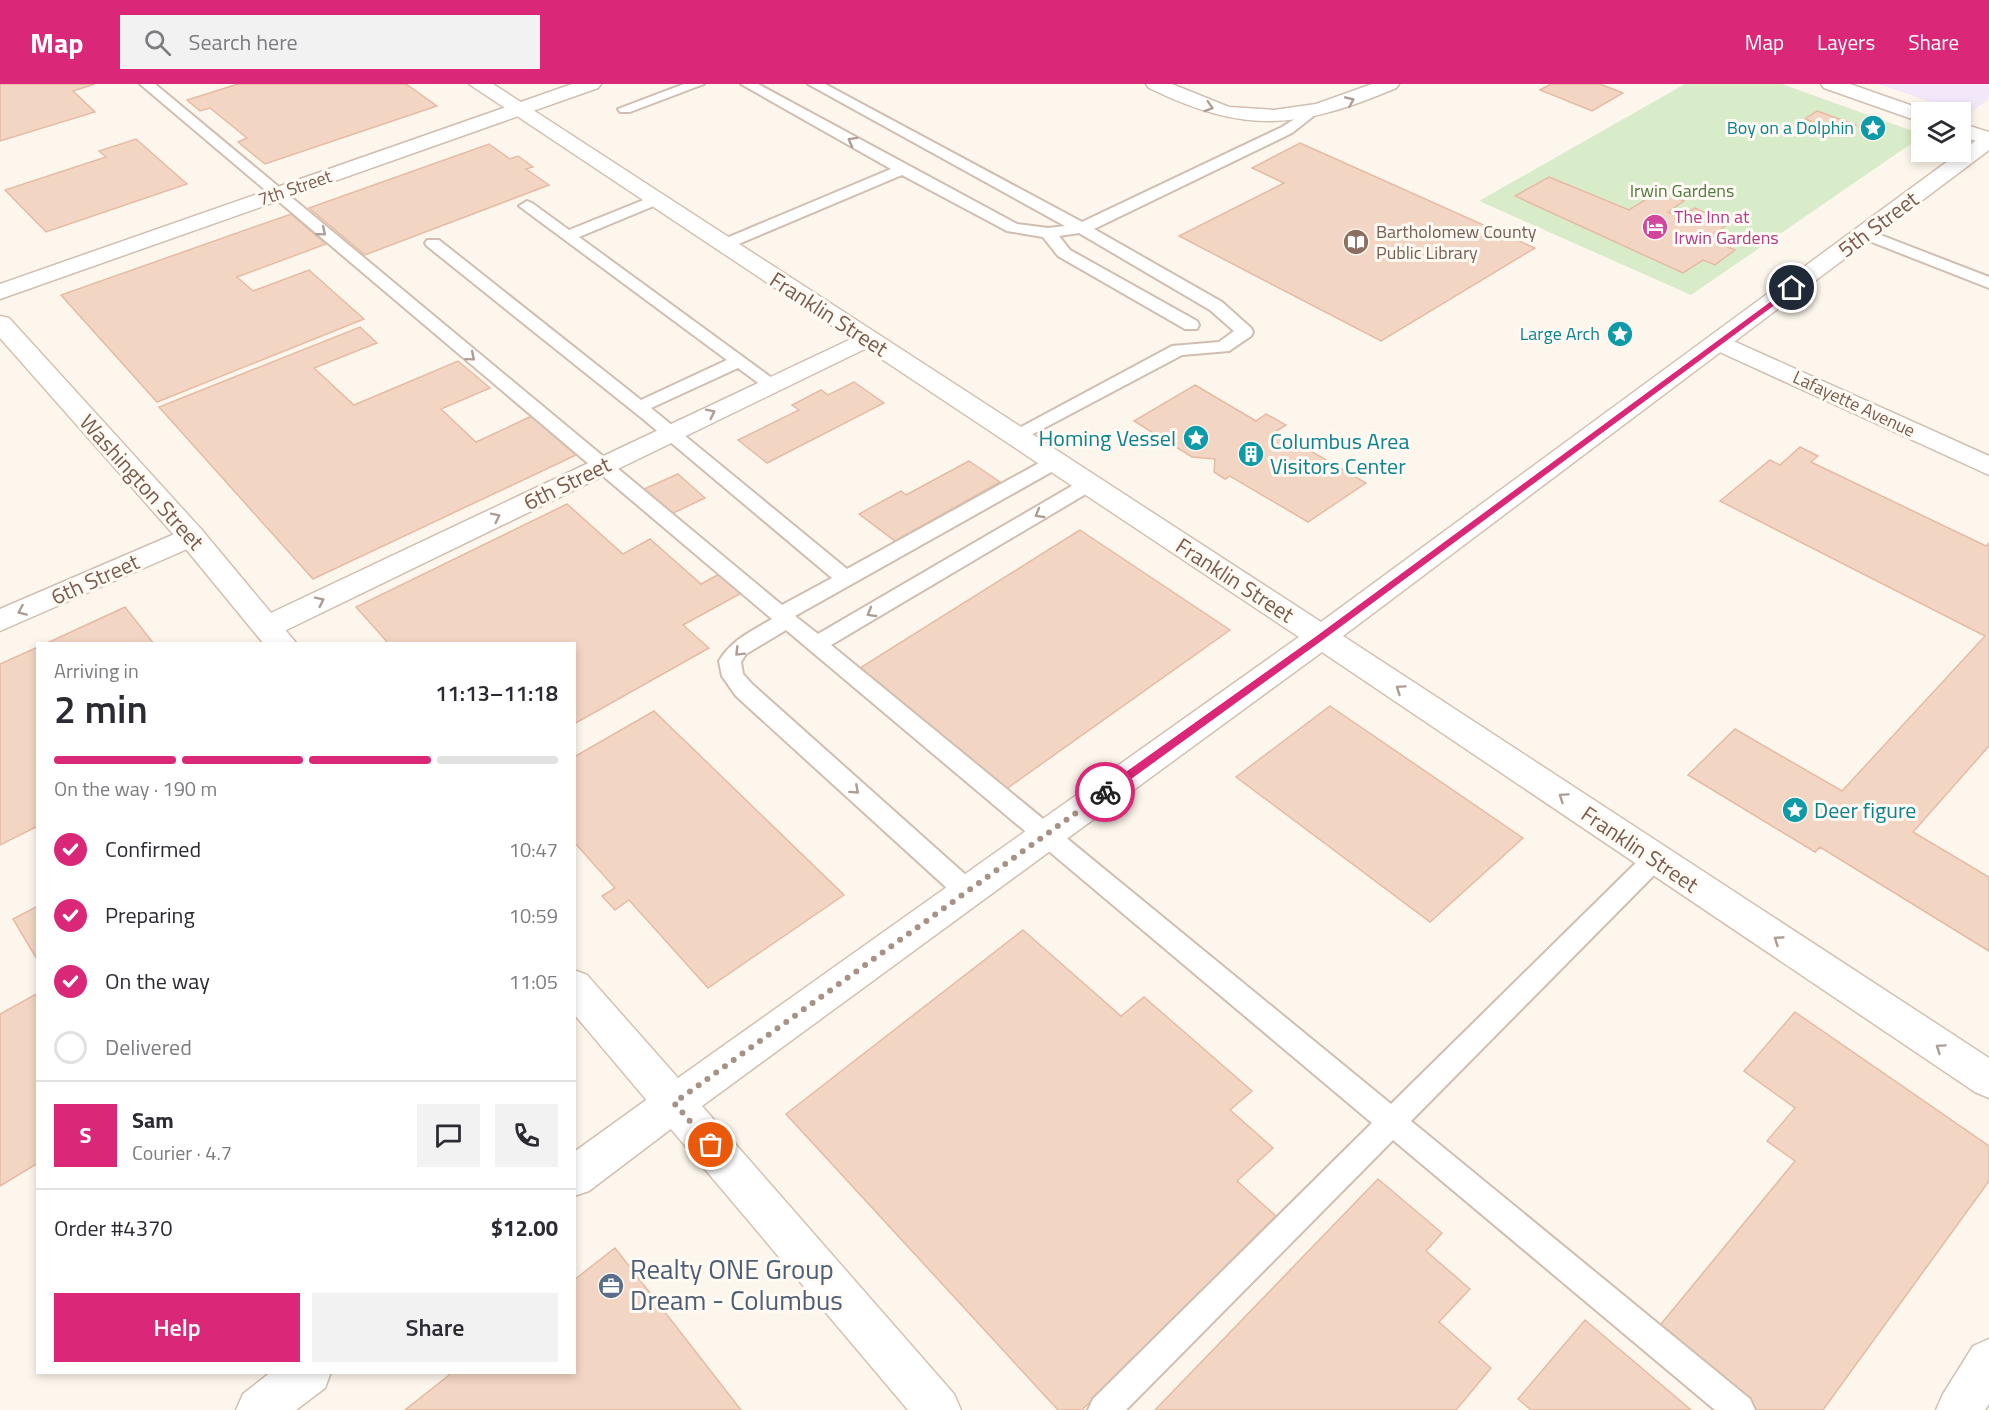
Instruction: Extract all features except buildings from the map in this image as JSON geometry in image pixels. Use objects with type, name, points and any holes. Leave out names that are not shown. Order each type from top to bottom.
[{"type":"street","name":"Franklin Street","points":[[479,84],[1321,637],[1989,1080]]},
{"type":"street","name":"7th Street","points":[[0,292],[591,84]]},
{"type":"street","points":[[1156,84],[1202,105],[1232,114],[1267,117],[1309,114],[1342,105],[1389,84]]},
{"type":"street","points":[[1831,84],[1911,112]]},
{"type":"street","points":[[1971,133],[1989,140]]},
{"type":"street","name":"5th Street","points":[[576,1176],[1321,637],[1720,343],[1989,140]]},
{"type":"street","name":"Washington Street","points":[[0,323],[191,536],[275,635]]},
{"type":"street","name":"6th Street","points":[[275,635],[601,466],[866,339]]},
{"type":"street","name":"Lafayette Avenue","points":[[1720,343],[1989,466]]},
{"type":"street","name":"6th Street","points":[[0,621],[191,536]]},
{"type":"street","points":[[576,988],[938,1410]]},
{"type":"street","points":[[1959,1410],[1989,1362]]},
{"type":"street","points":[[259,1410],[306,1374]]},
{"type":"lane","points":[[147,84],[601,466],[1738,1410]]},
{"type":"lane","points":[[625,109],[694,84]]},
{"type":"lane","points":[[748,84],[1012,228],[1048,232],[1081,228],[1104,220],[1287,130],[1309,114]]},
{"type":"lane","points":[[815,84],[1081,228],[1216,306],[1245,332],[1223,347],[1178,350],[1016,437]]},
{"type":"lane","points":[[723,244],[903,170]]},
{"type":"lane","points":[[567,236],[656,200]]},
{"type":"lane","points":[[527,206],[771,384]]},
{"type":"lane","points":[[1048,232],[1064,253],[1191,325]]},
{"type":"lane","points":[[1865,234],[1989,283]]},
{"type":"lane","points":[[433,243],[671,433],[846,579]]},
{"type":"lane","points":[[639,407],[739,361]]},
{"type":"lane","points":[[968,892],[744,690],[734,676],[730,661],[739,649],[846,579],[1055,462]]},
{"type":"lane","points":[[817,644],[1089,484]]},
{"type":"lane","points":[[1104,1410],[1655,859]]},
{"type":"shaded area","points":[[1879,84],[1989,84],[1989,99],[1971,112],[1971,102],[1930,102]]},
{"type":"green space","name":"Irwin Gardens","points":[[1685,84],[1782,84],[1911,130],[1911,144],[1691,295],[1479,201]]},
{"type":"way so far","points":[[711,1145],[674,1103],[1105,792]]},
{"type":"place","name":"Boy on a Dolphin","points":[[1873,128]]},
{"type":"place","name":"The Inn at Irwin Gardens","points":[[1655,227]]},
{"type":"place","name":"Bartholomew County Public Library","points":[[1356,242]]},
{"type":"place","name":"Large Arch","points":[[1620,334]]},
{"type":"place","name":"Homing Vessel","points":[[1196,438]]},
{"type":"place","name":"Columbus Area Visitors Center","points":[[1251,454]]},
{"type":"place","name":"Deer figure","points":[[1795,810]]},
{"type":"place","name":"Realty ONE Group Dream - Columbus","points":[[611,1286]]},
{"type":"route","points":[[1105,792],[1321,637],[1792,288]]}]
